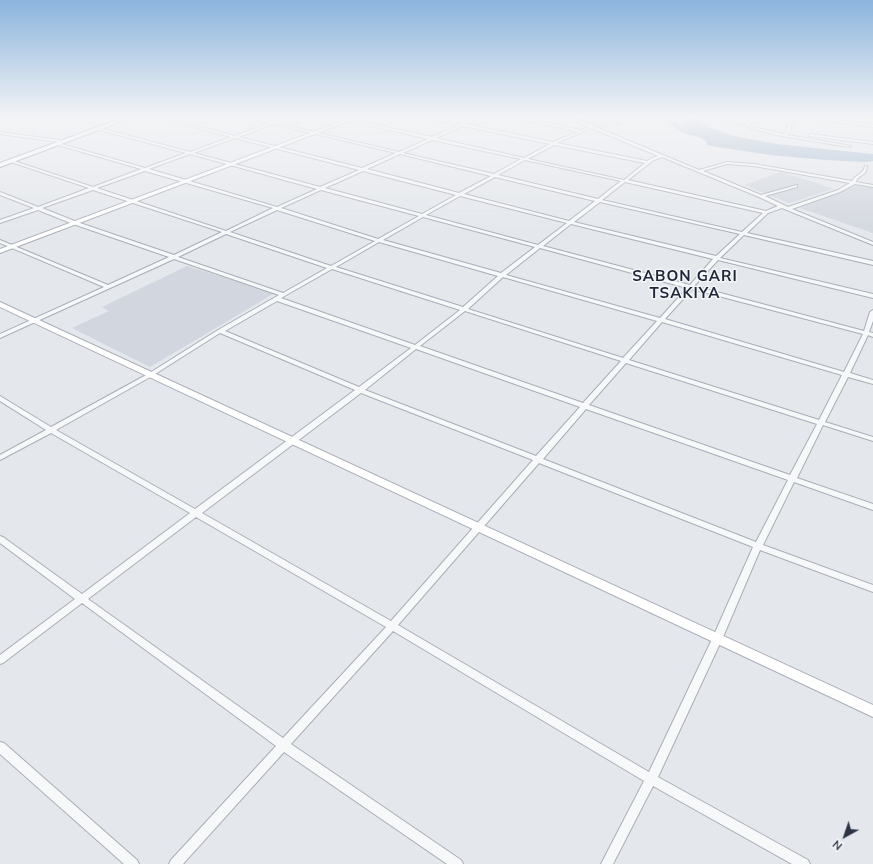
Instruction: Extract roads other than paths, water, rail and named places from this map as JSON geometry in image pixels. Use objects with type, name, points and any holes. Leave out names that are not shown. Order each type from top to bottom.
[{"type":"highway","points":[[0,162],[11,158]]},
{"type":"highway","points":[[0,165],[19,158]]},
{"type":"main road","points":[[0,251],[248,158]]},
{"type":"main road","points":[[0,304],[290,441],[873,711]]},
{"type":"street","points":[[111,158],[277,208],[380,241],[661,320],[873,382]]},
{"type":"street","points":[[0,222],[173,158]]},
{"type":"street","points":[[212,158],[691,288],[869,334]]},
{"type":"street","points":[[314,158],[716,260],[873,296]]},
{"type":"street","points":[[0,336],[388,158]]},
{"type":"street","points":[[422,158],[600,201],[873,263]]},
{"type":"street","points":[[522,158],[766,212]]},
{"type":"street","points":[[627,158],[649,163]]},
{"type":"street","points":[[0,660],[360,390],[463,310],[501,276],[649,163],[658,158]]},
{"type":"street","points":[[667,158],[761,196],[873,244]]},
{"type":"street","points":[[0,458],[150,375],[220,331],[525,159]]},
{"type":"street","points":[[12,161],[463,310],[873,439]]},
{"type":"street","points":[[699,172],[727,163],[754,164],[873,186]]},
{"type":"street","points":[[789,208],[839,191],[854,183],[854,179],[865,169],[870,172]]},
{"type":"street","points":[[761,196],[796,186]]},
{"type":"street","points":[[0,193],[39,207],[75,223],[174,257],[415,347],[873,507]]},
{"type":"street","points":[[175,864],[392,626],[625,360],[716,260],[766,212],[782,206]]},
{"type":"street","points":[[0,241],[108,287]]},
{"type":"street","points":[[607,864],[651,779],[718,638],[758,546],[793,480],[820,422],[869,334],[873,312]]},
{"type":"street","points":[[220,331],[360,390],[539,458],[758,546],[873,589]]},
{"type":"street","points":[[0,398],[51,430],[392,626],[651,779],[804,864]]},
{"type":"street","points":[[0,539],[283,745],[457,864]]},
{"type":"street","points":[[0,747],[133,864]]},
{"type":"water","points":[[808,158],[873,158],[873,161],[865,162]]},
{"type":"district","name":"SABON GARI TSAKIYA","points":[[685,284]]}]
